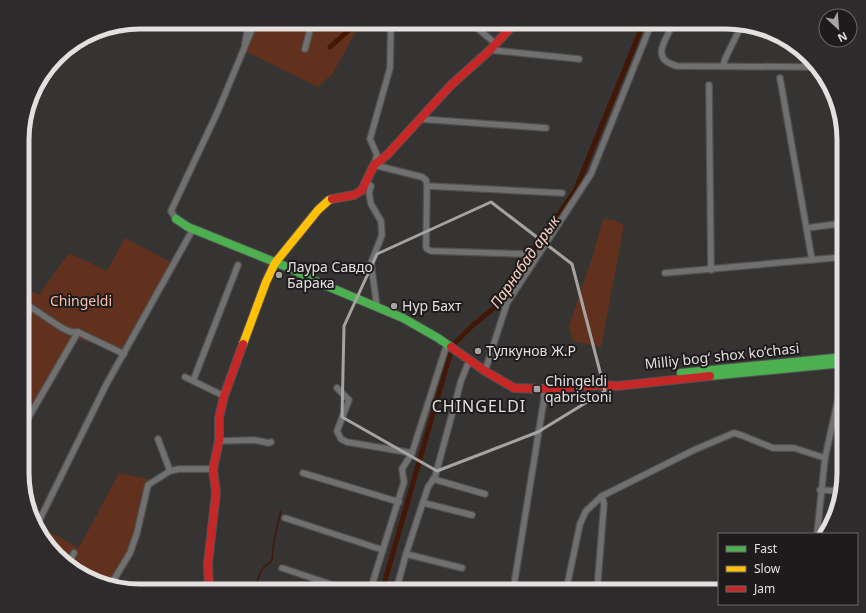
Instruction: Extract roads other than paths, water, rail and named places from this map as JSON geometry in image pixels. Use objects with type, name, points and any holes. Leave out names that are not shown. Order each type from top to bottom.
[{"type":"main road","points":[[209,584],[208,563],[216,493],[213,468],[219,441],[219,418],[224,396],[266,282],[275,263],[318,210],[329,200],[358,193],[362,190],[374,165],[387,156],[451,85],[493,47],[510,29]]},
{"type":"main road","name":"Milliy bog‘ shox ko‘chasi","points":[[176,219],[193,229],[403,318],[447,344],[469,361],[514,388],[541,389],[603,385],[617,386],[837,358]]},
{"type":"main road","name":"Milliy bog‘ shox ko‘chasi","points":[[770,367],[837,363]]},
{"type":"street","points":[[243,54],[248,29]]},
{"type":"street","points":[[176,219],[171,211],[218,111],[252,29]]},
{"type":"street","points":[[305,49],[310,29]]},
{"type":"street","points":[[391,29],[390,68],[370,139],[376,152],[374,165],[422,177],[426,180],[427,249],[431,251],[525,254]]},
{"type":"street","points":[[476,29],[493,47],[579,59]]},
{"type":"street","points":[[485,371],[507,303],[591,174],[649,29]]},
{"type":"street","points":[[671,29],[661,55],[669,64],[678,66],[808,66]]},
{"type":"street","points":[[723,66],[739,30]]},
{"type":"street","points":[[780,78],[812,260]]},
{"type":"street","points":[[709,85],[711,270]]},
{"type":"street","points":[[420,119],[546,128]]},
{"type":"street","points":[[366,182],[371,186],[369,193],[370,204],[381,221],[382,234],[371,263],[377,307]]},
{"type":"street","points":[[427,186],[562,193]]},
{"type":"street","points":[[807,228],[837,224]]},
{"type":"street","points":[[40,521],[106,385],[193,229]]},
{"type":"street","points":[[665,273],[837,258]]},
{"type":"street","points":[[193,381],[238,265]]},
{"type":"street","points":[[29,312],[31,308],[62,328],[71,332],[78,332],[124,354]]},
{"type":"street","points":[[29,417],[78,332]]},
{"type":"street","points":[[372,584],[399,502],[404,482],[402,469],[412,453],[447,344]]},
{"type":"street","points":[[398,584],[428,487],[433,479],[461,381],[469,361]]},
{"type":"street","points":[[185,378],[224,396]]},
{"type":"street","points":[[336,388],[349,400],[337,431],[341,439],[347,442],[412,453]]},
{"type":"street","points":[[515,584],[544,399],[541,389]]},
{"type":"street","points":[[817,533],[820,490],[825,458],[837,404]]},
{"type":"street","points":[[567,584],[580,524],[586,510],[602,496],[694,450],[734,433],[773,448],[794,448],[825,458]]},
{"type":"street","points":[[158,440],[170,471]]},
{"type":"street","points":[[219,441],[254,440],[269,444],[271,442]]},
{"type":"street","points":[[113,581],[130,553],[148,485],[170,471],[179,469],[213,468]]},
{"type":"street","points":[[303,473],[399,502]]},
{"type":"street","points":[[433,479],[485,494]]},
{"type":"street","points":[[820,490],[836,491]]},
{"type":"street","points":[[598,584],[604,504],[602,496]]},
{"type":"street","points":[[424,503],[472,515]]},
{"type":"street","points":[[285,518],[383,550]]},
{"type":"street","points":[[70,560],[74,553]]},
{"type":"street","points":[[406,554],[462,568]]},
{"type":"street","points":[[282,568],[330,584]]},
{"type":"waterway","points":[[330,47],[350,29]]},
{"type":"waterway","name":"Парнабад арык","points":[[384,584],[451,351],[455,343],[473,325],[498,305],[524,263],[575,191],[641,29]]},
{"type":"waterway","points":[[256,584],[261,570],[272,560],[274,540],[281,510]]},
{"type":"place","name":"Лаура Савдо Барака","points":[[279,275]]},
{"type":"place","name":"Нур Бахт","points":[[394,306]]},
{"type":"place","name":"Тулкунов Ж.Р","points":[[478,351]]},
{"type":"place","name":"Chingeldi qabristoni","points":[[537,389]]},
{"type":"district","name":"CHINGELDI","points":[[479,406]]},
{"type":"park label","name":"Chingeldi","points":[[81,301]]}]
